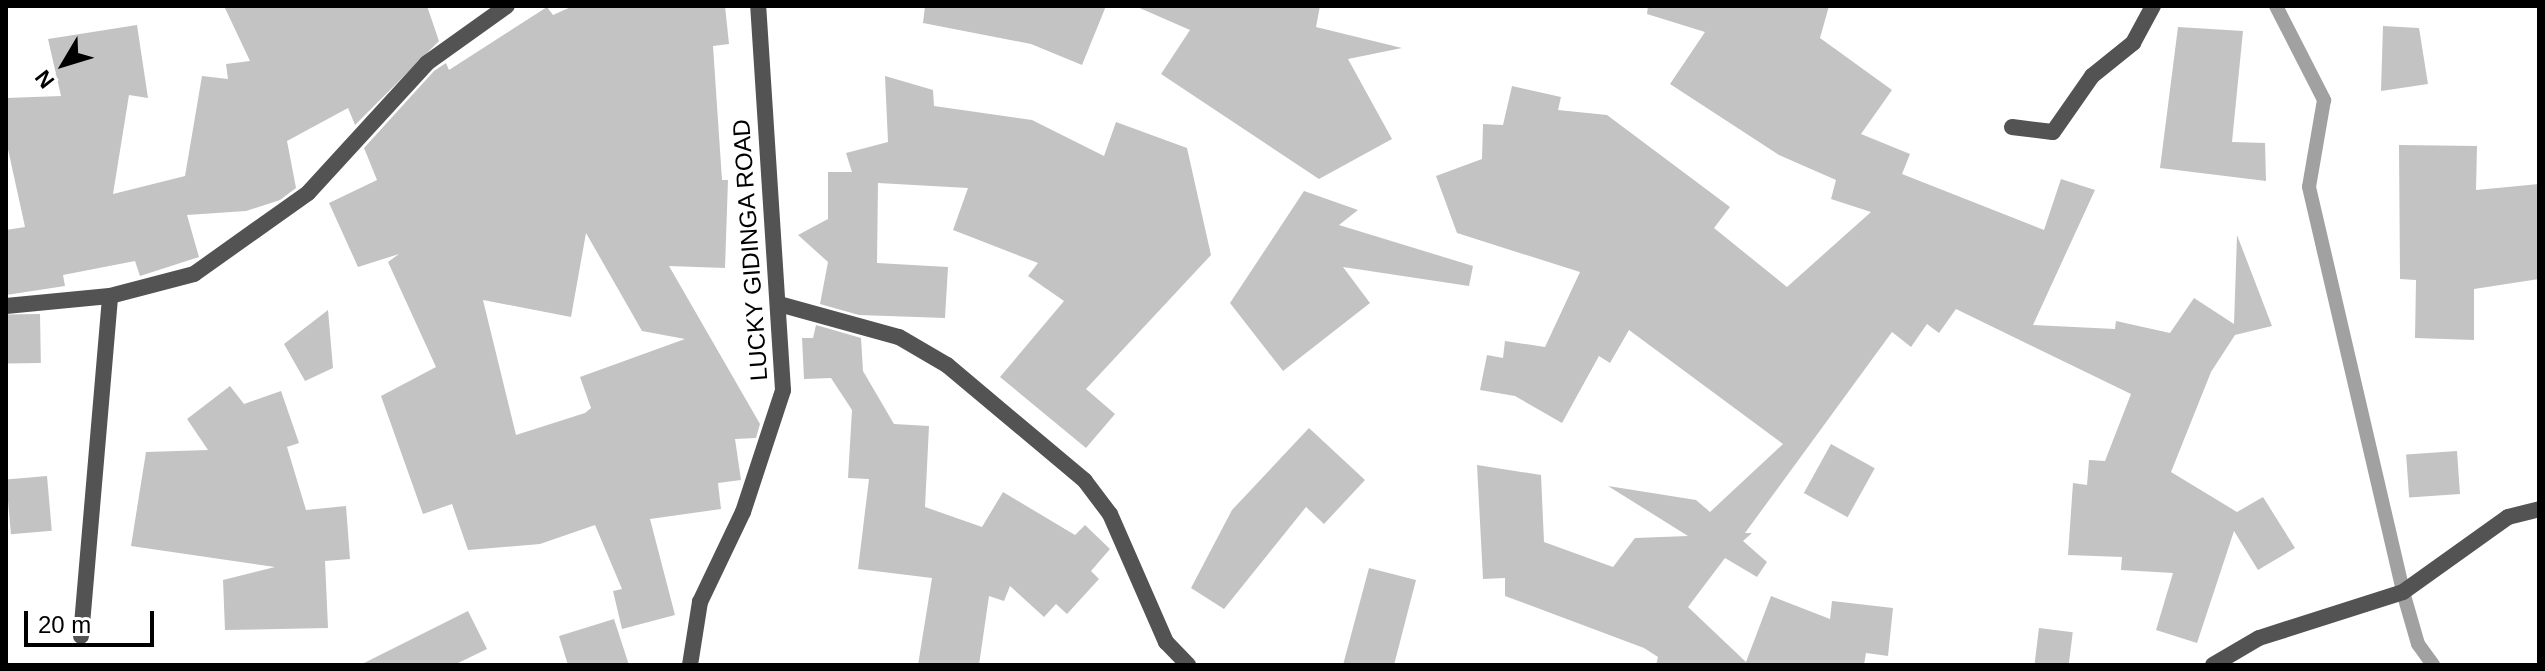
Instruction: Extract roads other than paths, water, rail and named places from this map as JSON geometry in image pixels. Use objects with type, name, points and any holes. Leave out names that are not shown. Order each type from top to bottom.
[{"type":"street","points":[[6,306],[110,296],[194,274],[263,228],[308,193],[427,63],[507,6]]},
{"type":"street","name":"LUCKY GIDINGA ROAD","points":[[690,665],[700,602],[743,512],[783,390],[758,6]]},
{"type":"street","points":[[2012,127],[2053,132],[2092,76],[2133,43],[2153,6]]},
{"type":"street","points":[[81,636],[110,296]]},
{"type":"street","points":[[779,304],[899,337],[947,365],[1085,481],[1110,514],[1154,620],[1188,665]]},
{"type":"street","points":[[2213,665],[2259,638],[2403,592],[2508,517],[2539,509]]},
{"type":"waterway","points":[[2276,6],[2324,100],[2309,187],[2403,592],[2418,644],[2433,665]]}]
